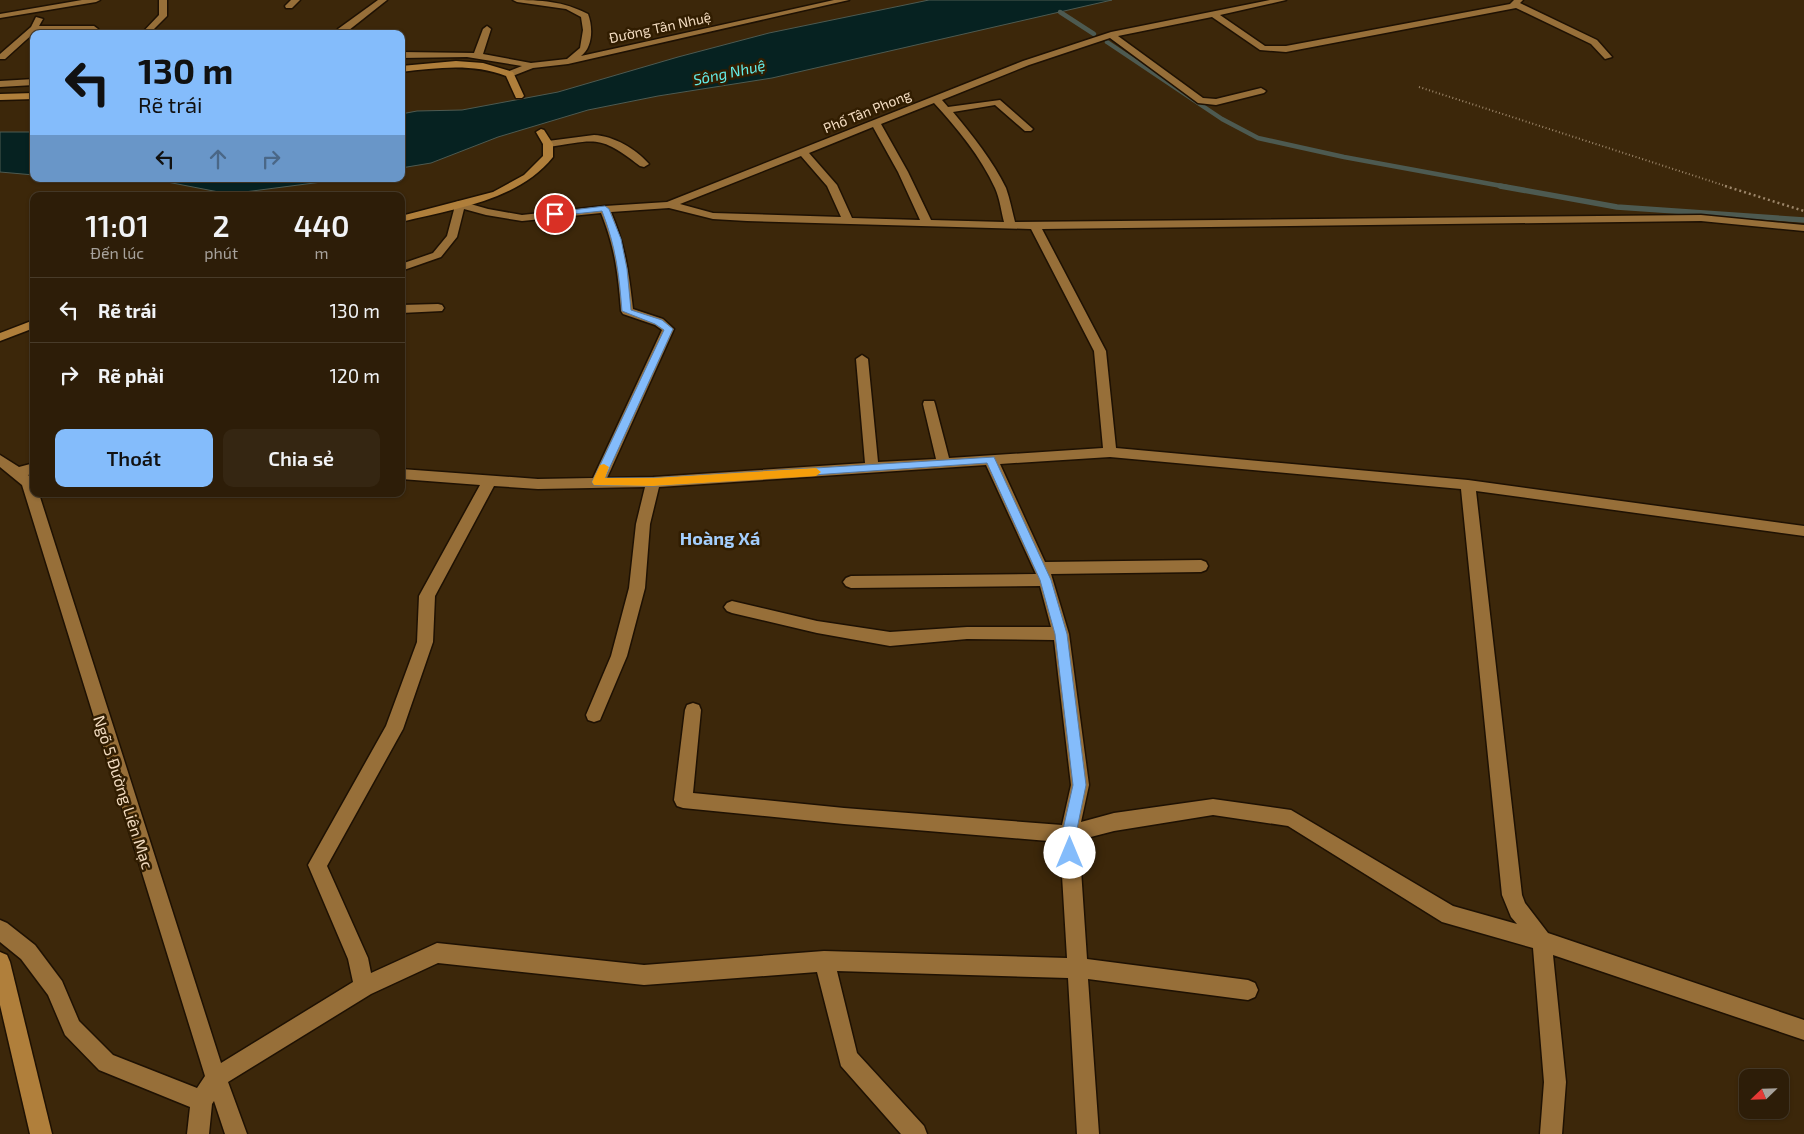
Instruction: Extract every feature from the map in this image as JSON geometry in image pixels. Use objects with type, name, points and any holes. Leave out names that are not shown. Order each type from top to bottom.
[{"type":"main road","points":[[405,69],[448,64],[473,64],[494,67],[510,74],[520,96]]},
{"type":"main road","points":[[0,97],[30,96]]},
{"type":"main road","points":[[405,218],[497,194],[528,177],[548,156],[548,144],[541,132]]},
{"type":"main road","points":[[0,337],[30,326]]},
{"type":"main road","points":[[0,962],[41,1134]]},
{"type":"street","points":[[34,28],[46,9],[55,0]]},
{"type":"street","points":[[0,16],[96,0]]},
{"type":"street","points":[[148,30],[163,16],[163,0]]},
{"type":"street","points":[[341,30],[383,0]]},
{"type":"street","points":[[523,0],[568,7],[585,16],[587,30],[584,49],[568,61]]},
{"type":"street","name":"Đường Tân Nhuệ","points":[[510,74],[531,66],[568,61],[845,0]]},
{"type":"street","name":"Phố Tân Phong","points":[[460,204],[486,212],[522,218],[605,209],[669,205],[1026,62],[1111,35],[1282,0]]},
{"type":"street","points":[[1213,14],[1263,48],[1286,49],[1517,2],[1594,42],[1608,57]]},
{"type":"street","points":[[34,28],[93,30]]},
{"type":"street","points":[[478,55],[487,29]]},
{"type":"street","points":[[2,57],[30,32]]},
{"type":"street","points":[[1111,35],[1201,101],[1216,102],[1261,91]]},
{"type":"street","points":[[405,56],[478,55],[506,59],[531,66]]},
{"type":"street","points":[[0,84],[30,82]]},
{"type":"street","points":[[936,98],[947,110],[987,166],[1000,188],[1010,225]]},
{"type":"street","points":[[947,110],[997,102],[1028,129]]},
{"type":"street","points":[[875,122],[903,172],[927,222]]},
{"type":"street","points":[[548,144],[592,138],[603,139],[629,152],[644,164]]},
{"type":"street","points":[[803,152],[832,185],[848,221]]},
{"type":"street","points":[[405,267],[437,255],[452,237],[460,204]]},
{"type":"street","points":[[669,205],[713,216],[1035,226],[1701,218],[1804,228]]},
{"type":"street","points":[[598,482],[668,329],[659,322],[627,311],[623,269],[617,239],[605,209]]},
{"type":"street","points":[[1035,226],[1100,351],[1110,452]]},
{"type":"street","points":[[405,309],[438,308]]},
{"type":"street","points":[[862,359],[872,468]]},
{"type":"street","points":[[929,404],[944,463]]},
{"type":"street","points":[[405,474],[538,484],[653,482],[1110,452],[1468,485],[1804,532]]},
{"type":"street","name":"Ngõ 5 Đường Liên Mạc","points":[[0,460],[25,470],[30,489]]},
{"type":"street","points":[[991,460],[1043,574],[1061,634],[1080,785],[1069,834],[1088,1134]]},
{"type":"street","points":[[364,986],[358,958],[317,865],[394,729],[425,642],[427,596],[490,480]]},
{"type":"street","points":[[594,716],[619,656],[637,588],[643,524],[653,482]]},
{"type":"street","points":[[1468,485],[1512,895],[1518,910],[1542,941],[1555,1082],[1551,1134]]},
{"type":"street","name":"Ngõ 5 Đường Liên Mạc","points":[[33,497],[97,709],[216,1078],[236,1134]]},
{"type":"street","points":[[851,582],[1201,566]]},
{"type":"street","points":[[732,608],[817,627],[890,639],[967,632],[1061,634]]},
{"type":"street","points":[[693,710],[683,800],[844,816],[1069,834],[1114,822],[1213,807],[1291,818],[1449,915],[1542,941],[1804,1030]]},
{"type":"street","points":[[0,930],[28,952],[55,988],[72,1028],[106,1063],[202,1101]]},
{"type":"street","points":[[198,1134],[202,1101],[216,1078],[364,986],[437,953],[644,975],[824,961],[1077,968],[1248,990]]},
{"type":"street","points":[[824,961],[848,1059],[916,1134]]},
{"type":"path","points":[[1419,87],[1804,211]]},
{"type":"water","name":"Sông Nhuệ","points":[[929,0],[1112,0],[772,78],[658,96],[588,110],[498,137],[431,163],[405,167],[405,113],[417,111],[462,110],[558,92],[769,33]]},
{"type":"water","points":[[0,132],[30,132],[30,175],[0,172]]},
{"type":"water","points":[[167,182],[322,182],[244,192],[219,192]]},
{"type":"waterway","points":[[1060,12],[1094,34]]},
{"type":"waterway","points":[[1107,42],[1222,119],[1258,138],[1344,157],[1507,187]]},
{"type":"waterway","points":[[1500,186],[1617,207],[1804,220]]},
{"type":"slow traffic","points":[[604,467],[598,482],[653,482],[816,472]]},
{"type":"district","name":"Hoàng Xá","points":[[720,538]]},
{"type":"route","points":[[555,214],[605,209],[617,239],[623,269],[627,311],[659,322],[668,329],[632,404],[598,482],[653,482],[991,460],[1046,580],[1061,634],[1080,785],[1069,834],[1070,853]]}]
